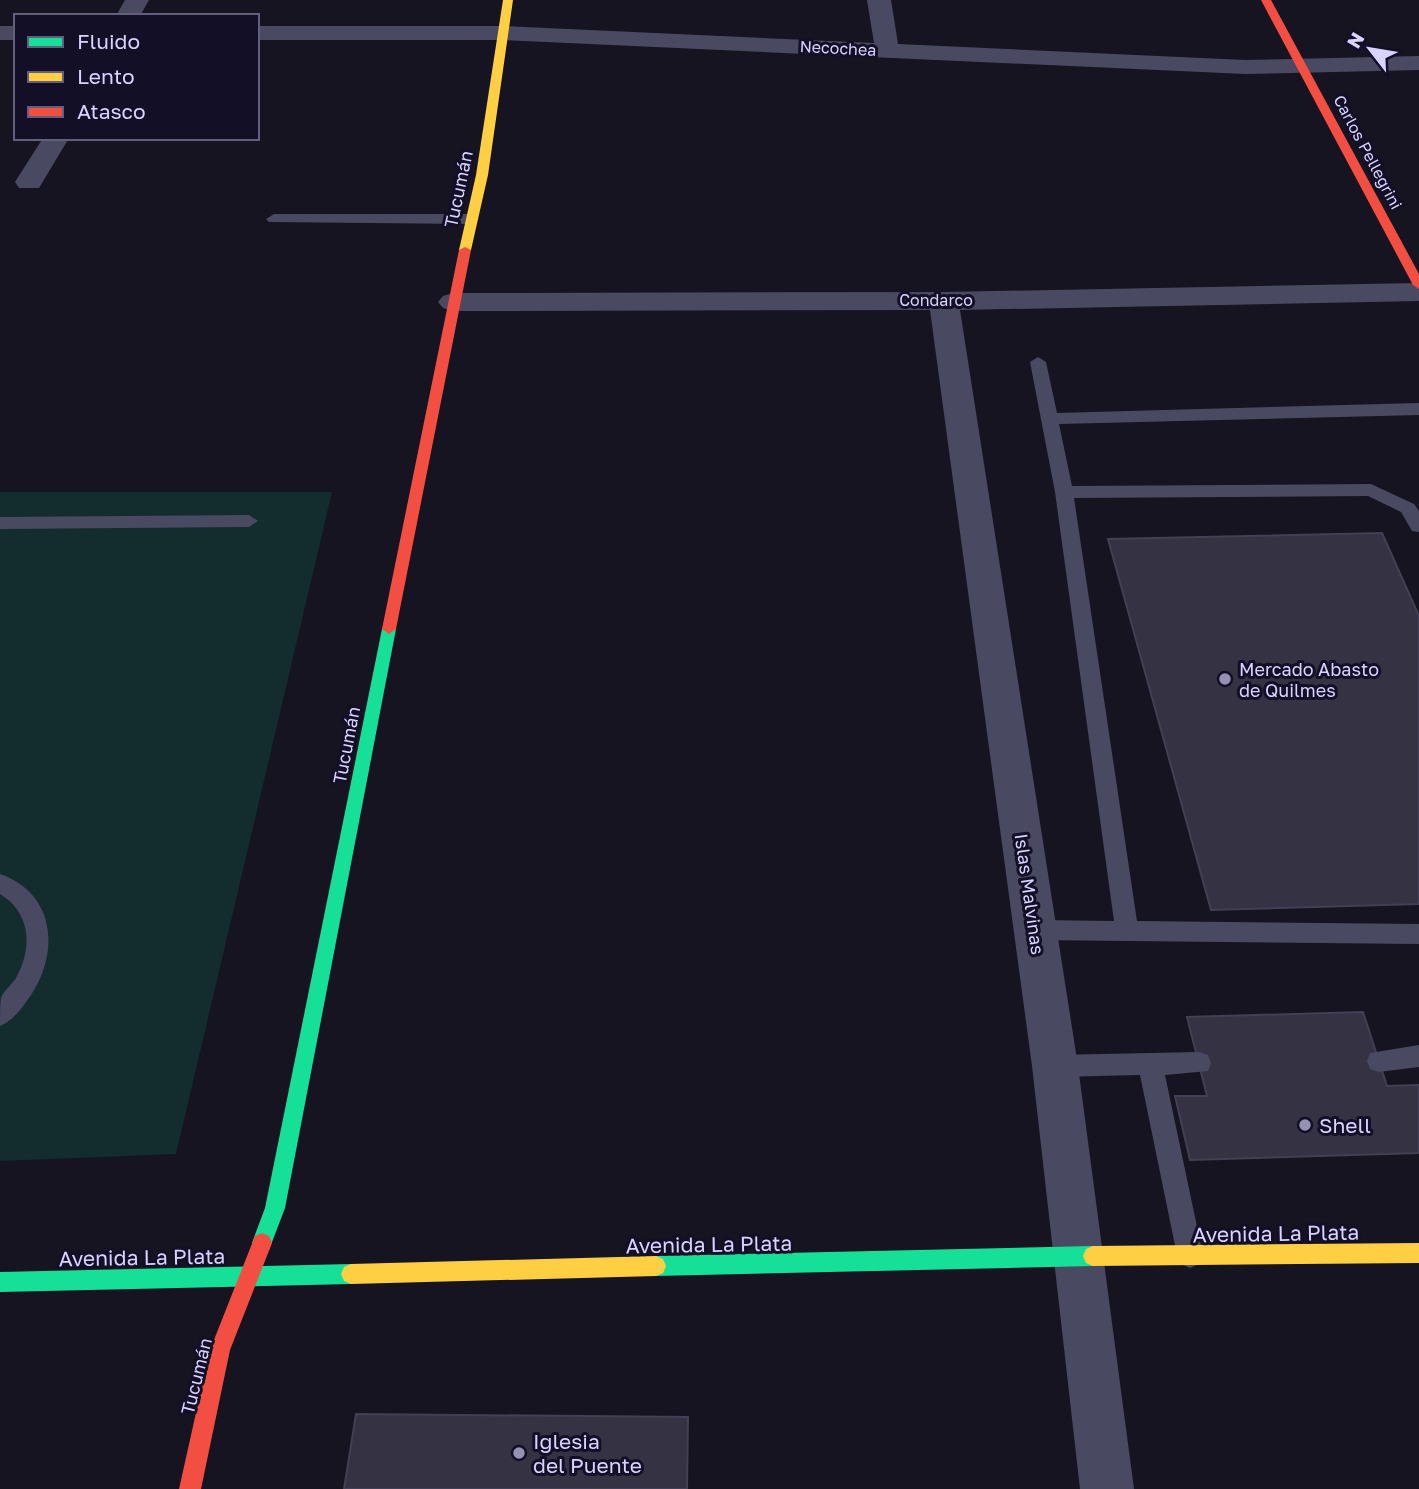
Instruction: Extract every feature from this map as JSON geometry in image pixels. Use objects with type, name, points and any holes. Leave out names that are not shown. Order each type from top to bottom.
[{"type":"street","name":"Tucumán","points":[[190,1489],[220,1350],[275,1208],[453,302],[482,175],[508,0]]},
{"type":"street","points":[[879,0],[887,50]]},
{"type":"street","name":"Carlos Pellegrini","points":[[1266,0],[1419,285]]},
{"type":"street","name":"Necochea","points":[[259,33],[501,33],[1245,67],[1419,63]]},
{"type":"street","points":[[29,183],[55,140]]},
{"type":"street","name":"Condarco","points":[[453,302],[944,301],[1419,292]]},
{"type":"street","name":"Islas Malvinas","points":[[944,301],[1055,1066],[1107,1489]]},
{"type":"street","name":"Avenida La Plata","points":[[0,1282],[1079,1256],[1419,1253]]},
{"type":"lane","points":[[274,219],[471,219]]},
{"type":"lane","points":[[1038,362],[1064,492],[1128,932]]},
{"type":"lane","points":[[1049,419],[1419,410]]},
{"type":"lane","points":[[1064,492],[1371,490],[1408,508],[1419,526]]},
{"type":"lane","points":[[0,523],[249,521]]},
{"type":"lane","points":[[0,883],[29,904],[39,925],[38,950],[32,972],[16,1001],[0,1016]]},
{"type":"lane","points":[[1035,930],[1419,934]]},
{"type":"lane","points":[[1379,1061],[1419,1056]]},
{"type":"lane","points":[[1055,1066],[1199,1063]]},
{"type":"lane","points":[[1150,1064],[1190,1255]]},
{"type":"green space","points":[[0,492],[332,492],[176,1154],[0,1161]]},
{"type":"building","points":[[1382,533],[1419,616],[1419,904],[1211,910],[1108,539]]},
{"type":"building","points":[[1363,1012],[1387,1086],[1419,1085],[1419,1153],[1190,1160],[1175,1096],[1207,1096],[1187,1017]]},
{"type":"building","name":"Iglesia del Puente","points":[[356,1414],[688,1417],[687,1489],[344,1489]]},
{"type":"traffic: fast","points":[[262,1243],[275,1208],[389,629]]},
{"type":"traffic: fast","points":[[656,1266],[1093,1256]]},
{"type":"traffic: fast","points":[[0,1282],[351,1274]]},
{"type":"traffic: slow","points":[[465,250],[482,175],[508,0]]},
{"type":"traffic: slow","points":[[1093,1256],[1419,1253]]},
{"type":"traffic: slow","points":[[351,1274],[656,1266]]},
{"type":"traffic: jam","points":[[1266,0],[1419,285]]},
{"type":"traffic: jam","points":[[389,629],[465,250]]},
{"type":"traffic: jam","points":[[190,1489],[220,1350],[262,1243]]},
{"type":"place","name":"Mercado Abasto de Quilmes","points":[[1225,679]]},
{"type":"place","name":"Shell","points":[[1305,1125]]},
{"type":"place","name":"Iglesia del Puente","points":[[519,1453]]}]
